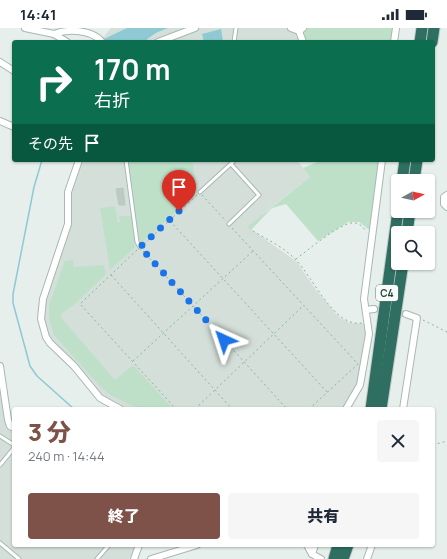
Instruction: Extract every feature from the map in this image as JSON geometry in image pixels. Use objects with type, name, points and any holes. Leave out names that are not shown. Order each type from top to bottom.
[{"type":"highway","points":[[420,40],[421,28]]},
{"type":"highway","points":[[432,40],[434,28]]},
{"type":"highway","points":[[403,174],[405,162]]},
{"type":"highway","points":[[415,174],[417,162]]},
{"type":"highway","name":"C4","points":[[371,407],[397,218]]},
{"type":"highway","name":"C4","points":[[381,407],[402,270]]},
{"type":"highway","points":[[334,559],[337,547]]},
{"type":"highway","points":[[343,559],[347,547]]},
{"type":"street","points":[[24,28],[54,34],[81,31],[100,40]]},
{"type":"street","points":[[161,40],[176,30],[195,28]]},
{"type":"street","points":[[291,28],[301,30],[303,40]]},
{"type":"street","points":[[394,40],[396,28]]},
{"type":"street","points":[[54,34],[64,40]]},
{"type":"street","points":[[0,62],[12,70]]},
{"type":"street","points":[[0,121],[12,126]]},
{"type":"street","points":[[78,162],[68,192],[68,224],[43,299],[42,319],[46,337],[50,343],[74,366],[100,398],[116,407]]},
{"type":"street","points":[[348,407],[360,385],[369,334],[364,298],[382,162]]},
{"type":"street","points":[[447,195],[444,197],[444,204],[447,207]]},
{"type":"street","points":[[366,310],[374,310]]},
{"type":"street","points":[[404,407],[417,318],[406,314]]},
{"type":"street","points":[[0,366],[8,420],[10,426],[12,427]]},
{"type":"street","points":[[134,559],[138,547]]},
{"type":"street","points":[[151,559],[190,547]]},
{"type":"street","points":[[307,547],[312,554],[321,559]]},
{"type":"street","points":[[312,554],[314,547]]},
{"type":"street","points":[[367,559],[371,547]]},
{"type":"lane","points":[[234,40],[236,28]]},
{"type":"lane","points":[[126,162],[137,242],[140,247]]},
{"type":"lane","points":[[200,192],[231,164],[259,195],[229,224]]},
{"type":"lane","points":[[0,436],[12,444]]},
{"type":"lane","points":[[0,465],[12,450]]},
{"type":"lane","points":[[0,543],[19,559]]},
{"type":"lane","points":[[97,559],[107,547]]},
{"type":"path","points":[[174,407],[80,304],[200,192]]},
{"type":"path","points":[[169,220],[327,392]]},
{"type":"path","points":[[296,260],[344,225],[352,223],[362,225],[372,237]]},
{"type":"path","points":[[253,231],[296,260],[309,275],[317,290],[343,318],[360,323],[368,320]]},
{"type":"path","points":[[140,247],[285,407]]},
{"type":"path","points":[[132,362],[253,251],[358,364],[311,407]]},
{"type":"path","points":[[110,275],[230,407]]},
{"type":"path","points":[[197,407],[304,306]]},
{"type":"path","points":[[417,318],[447,332]]},
{"type":"path","points":[[435,444],[447,441]]},
{"type":"shaded area","points":[[111,28],[300,28],[296,35],[300,40],[102,39]]},
{"type":"shaded area","points":[[81,162],[299,162],[310,177],[248,227],[297,262],[316,290],[339,317],[350,323],[366,324],[366,336],[356,388],[344,407],[122,407],[103,397],[82,371],[50,338],[44,319],[46,298],[71,226],[71,193]]},
{"type":"shaded area","points":[[0,376],[7,425],[12,429],[12,547],[136,547],[129,559],[0,559]]},
{"type":"green space","points":[[307,28],[393,28],[392,40],[305,40],[304,30]]},
{"type":"green space","points":[[129,162],[192,162],[197,192],[143,242],[139,240],[128,164]]},
{"type":"green space","points":[[317,162],[380,162],[371,231],[359,222],[348,222],[318,241],[286,204],[272,208],[251,230],[247,227],[310,177],[303,168]]},
{"type":"green space","points":[[115,206],[118,223],[120,222],[119,216],[131,216],[135,247],[110,270],[100,208]]},
{"type":"green space","points":[[73,260],[74,267],[104,265],[106,274],[76,303],[60,315],[64,321],[115,380],[133,365],[171,407],[135,407],[112,396],[99,385],[54,335],[49,318],[49,305],[65,261]]},
{"type":"water","points":[[127,28],[168,28],[153,34],[146,40],[104,39]]},
{"type":"water","points":[[221,29],[223,40],[204,40],[202,34]]},
{"type":"building","points":[[123,188],[125,205],[119,205],[116,189]]},
{"type":"waterway","points":[[149,37],[156,32]]},
{"type":"waterway","points":[[41,162],[34,187],[13,294],[13,303],[30,366],[37,376],[72,407]]},
{"type":"tunnel","points":[[374,309],[406,314]]},
{"type":"route","points":[[179,211],[140,247],[224,340]]}]
